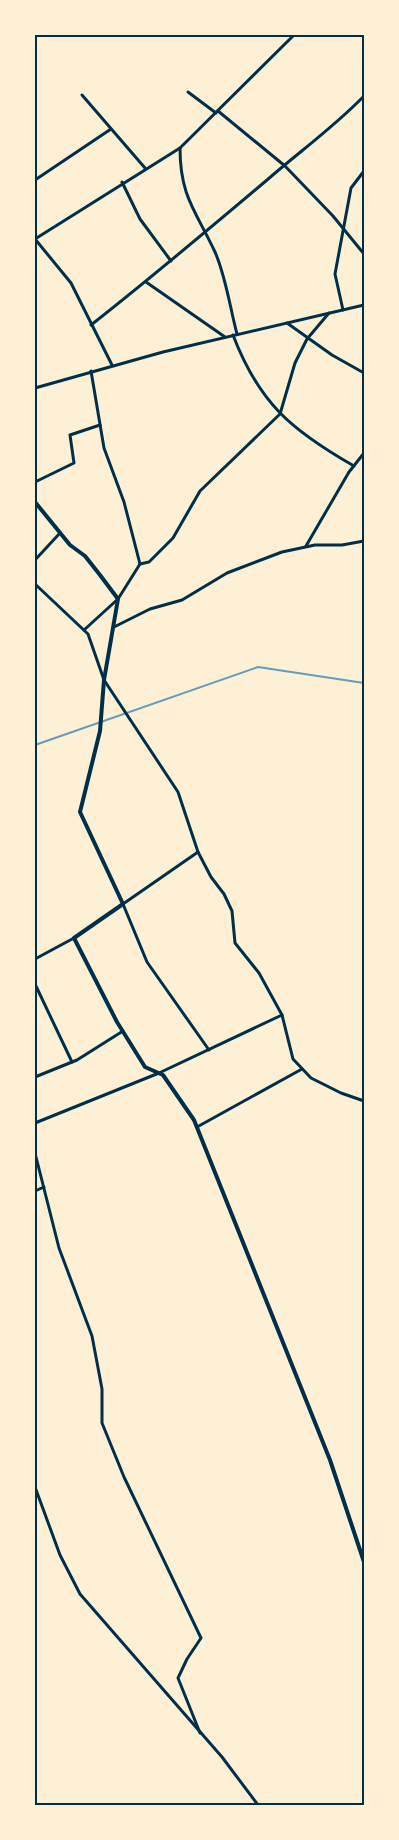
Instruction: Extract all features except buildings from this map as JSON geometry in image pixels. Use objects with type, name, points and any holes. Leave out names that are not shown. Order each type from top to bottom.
[{"type":"street","points":[[112,365],[71,283],[35,239],[122,182],[180,148],[294,35]]},
{"type":"street","points":[[188,92],[217,112],[285,166],[364,254]]},
{"type":"street","points":[[82,95],[146,168]]},
{"type":"street","points":[[91,325],[205,234],[364,96]]},
{"type":"street","points":[[35,180],[112,129]]},
{"type":"street","points":[[180,148],[180,168],[185,193],[216,254],[235,335],[243,361],[256,385],[293,427],[320,447],[354,466]]},
{"type":"street","points":[[343,310],[335,274],[351,188],[364,171]]},
{"type":"street","points":[[122,182],[140,219],[171,261]]},
{"type":"street","points":[[146,282],[225,337]]},
{"type":"street","points":[[35,388],[112,365],[364,305]]},
{"type":"street","points":[[84,630],[118,599],[140,564],[149,562],[173,538],[206,485],[280,414],[295,363],[307,339],[329,313]]},
{"type":"street","points":[[286,323],[307,339],[364,373]]},
{"type":"street","points":[[91,371],[104,448],[124,502],[140,564]]},
{"type":"street","points":[[35,482],[74,463],[70,435],[100,425]]},
{"type":"street","points":[[306,546],[354,466],[364,453]]},
{"type":"street","points":[[35,502],[70,545],[85,556],[118,599],[104,680],[100,731],[80,812],[123,904],[147,962],[209,1050]]},
{"type":"street","points":[[35,560],[60,533]]},
{"type":"street","points":[[113,627],[150,609],[182,600],[227,573],[282,552],[306,546],[342,546],[364,541]]},
{"type":"street","points":[[35,584],[88,634],[104,680],[178,792],[198,852],[211,877],[224,894],[232,911],[235,943],[258,973],[282,1015],[288,1049],[292,1059],[310,1078],[341,1093],[364,1101]]},
{"type":"street","points":[[35,959],[74,938],[198,852]]},
{"type":"street","points":[[74,938],[123,1031],[145,1066],[163,1075],[197,1127],[330,1460],[364,1562]]},
{"type":"street","points":[[35,984],[72,1062]]},
{"type":"street","points":[[35,1123],[159,1073],[282,1015]]},
{"type":"street","points":[[35,1077],[72,1062],[123,1031]]},
{"type":"street","points":[[197,1127],[302,1068]]},
{"type":"street","points":[[35,1152],[59,1248],[92,1336],[102,1389],[102,1423],[124,1477],[201,1638],[187,1659],[178,1678],[200,1733]]},
{"type":"street","points":[[35,1191],[44,1187]]},
{"type":"street","points":[[35,1487],[60,1555],[80,1594],[222,1757],[258,1805]]},
{"type":"waterway","points":[[35,745],[258,667],[364,683]]}]
